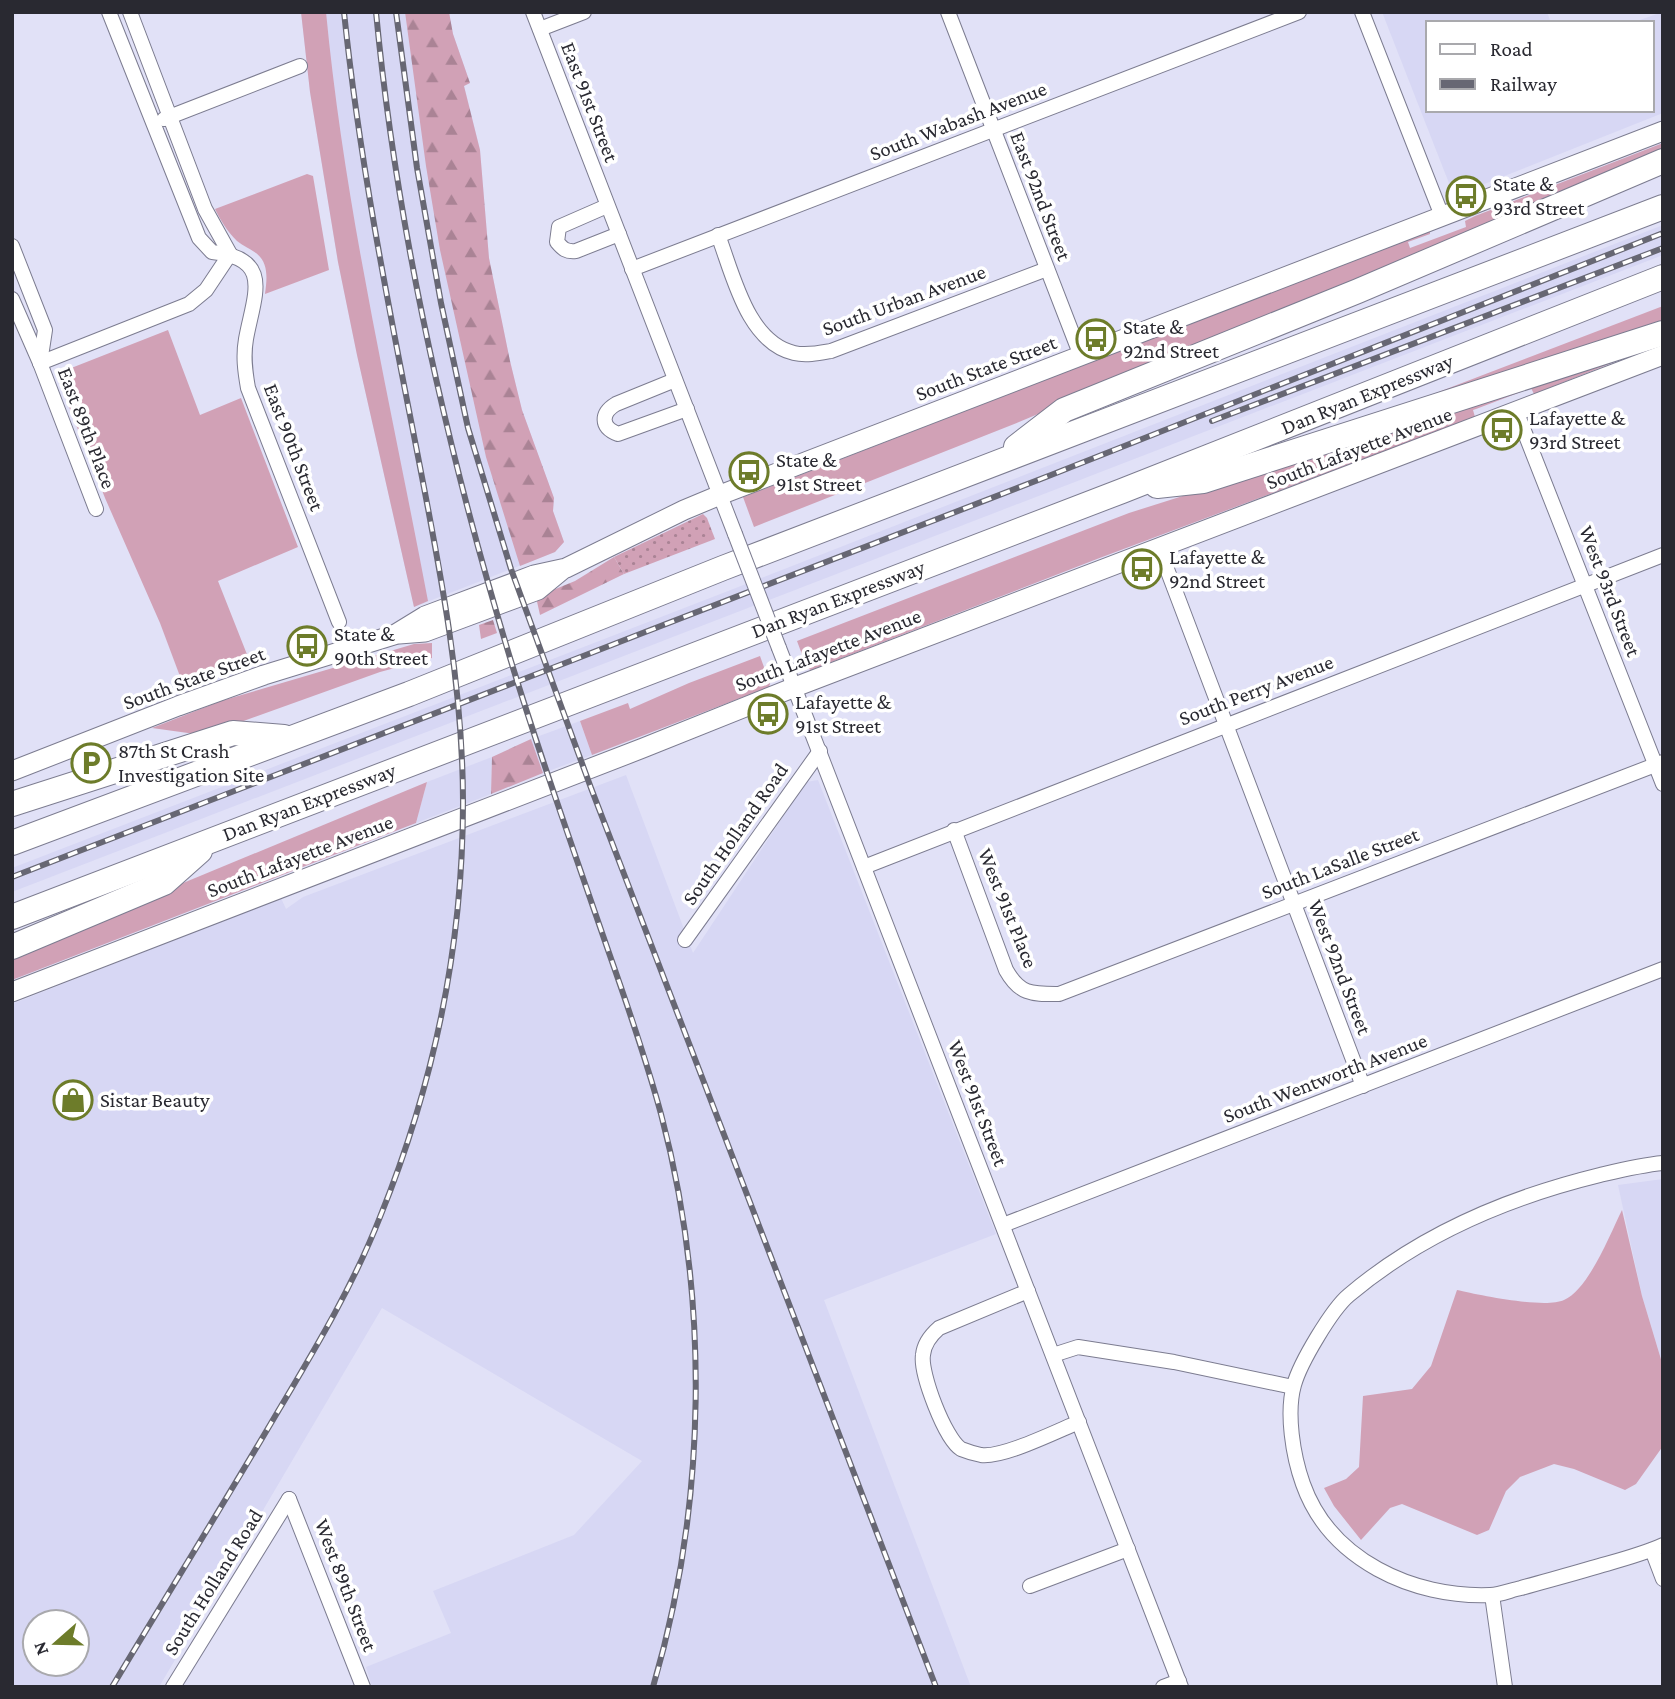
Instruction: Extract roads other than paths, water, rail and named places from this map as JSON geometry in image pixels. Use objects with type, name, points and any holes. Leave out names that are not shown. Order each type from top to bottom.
[{"type":"highway","points":[[993,464],[1064,410],[1358,291],[1663,160]]},
{"type":"highway","points":[[12,843],[409,694],[723,568],[1663,206]]},
{"type":"highway","name":"Dan Ryan Expressway","points":[[12,917],[1122,491],[1663,277]]},
{"type":"highway","points":[[1122,491],[1203,481],[1663,333]]},
{"type":"highway","points":[[12,804],[233,733],[292,737]]},
{"type":"highway","points":[[12,947],[164,883],[213,839]]},
{"type":"main road","name":"South State Street","points":[[12,771],[240,684],[394,635],[425,632],[538,590],[566,568],[720,495],[1663,131]]},
{"type":"main road","name":"South Lafayette Avenue","points":[[12,992],[795,687],[1663,355]]},
{"type":"street","name":"East 90th Street","points":[[109,12],[199,238],[212,252],[230,254],[246,261],[255,273],[257,285],[244,353],[248,388],[339,622]]},
{"type":"street","name":"East 90th Street","points":[[131,12],[205,209],[230,254]]},
{"type":"street","name":"East 91st Street","points":[[533,12],[735,534]]},
{"type":"street","points":[[540,29],[584,12]]},
{"type":"street","name":"East 92nd Street","points":[[948,12],[1081,356]]},
{"type":"street","name":"South Wabash Avenue","points":[[632,269],[1299,12]]},
{"type":"street","points":[[1362,12],[1442,216]]},
{"type":"street","points":[[153,123],[300,66]]},
{"type":"street","points":[[607,206],[559,227],[556,242],[562,249],[576,251],[618,234]]},
{"type":"street","name":"South Urban Avenue","points":[[718,235],[748,313],[757,329],[780,349],[796,354],[831,351],[1047,270]]},
{"type":"street","name":"East 89th Place","points":[[12,246],[45,330],[40,363]]},
{"type":"street","points":[[40,363],[189,304],[206,290],[230,254]]},
{"type":"street","name":"East 89th Place","points":[[12,299],[40,363],[96,509]]},
{"type":"street","points":[[675,380],[607,409],[605,424],[610,431],[618,434],[687,409]]},
{"type":"street","name":"West 93rd Street","points":[[1517,413],[1659,763],[1663,784]]},
{"type":"street","name":"West 91st Street","points":[[735,534],[1180,1684]]},
{"type":"street","name":"West 92nd Street","points":[[1159,548],[1363,1086]]},
{"type":"street","name":"South Perry Avenue","points":[[864,866],[1663,555]]},
{"type":"street","name":"South Holland Road","points":[[685,940],[820,751]]},
{"type":"street","name":"South LaSalle Street","points":[[1031,994],[1059,994],[1659,763]]},
{"type":"street","name":"West 91st Place","points":[[954,830],[1006,970],[1012,981],[1031,994]]},
{"type":"street","name":"South Wentworth Avenue","points":[[1003,1225],[1663,969]]},
{"type":"street","points":[[1663,1163],[1637,1166],[1578,1180],[1496,1206],[1414,1248],[1347,1296],[1316,1339],[1293,1387],[1292,1435],[1299,1473],[1310,1504],[1349,1552],[1407,1584],[1432,1590],[1492,1595],[1658,1547],[1663,1579]]},
{"type":"street","points":[[1028,1291],[939,1328],[929,1338],[923,1353],[922,1368],[947,1433],[960,1448],[982,1455],[997,1454],[1079,1422]]},
{"type":"street","points":[[1053,1355],[1078,1347],[1174,1362],[1293,1387]]},
{"type":"street","name":"South Holland Road","points":[[173,1687],[289,1499]]},
{"type":"street","name":"West 89th Street","points":[[289,1499],[363,1687]]},
{"type":"street","points":[[1030,1586],[1128,1549]]},
{"type":"street","points":[[1492,1595],[1505,1687]]},
{"type":"street","points":[[1163,1687],[1180,1684]]},
{"type":"railway","points":[[112,1687],[305,1365],[358,1268],[380,1217],[416,1116],[442,1013],[451,961],[458,908],[463,802],[454,666],[432,530],[375,228],[357,120],[344,12]]},
{"type":"railway","points":[[376,12],[397,179],[412,262],[428,345],[468,509],[525,706],[649,1073],[677,1184],[688,1256],[696,1401],[684,1546],[671,1617],[653,1687]]},
{"type":"railway","points":[[396,12],[417,168],[441,303],[468,428],[511,569],[591,788],[936,1687]]},
{"type":"railway","points":[[12,877],[1051,475],[1663,233]]},
{"type":"railway","points":[[1212,421],[1663,248]]},
{"type":"place","name":"State & 93rd Street","points":[[1466,196]]},
{"type":"place","name":"State & 92nd Street","points":[[1096,339]]},
{"type":"place","name":"Lafayette & 93rd Street","points":[[1502,430]]},
{"type":"place","name":"State & 91st Street","points":[[749,472]]},
{"type":"place","name":"Lafayette & 92nd Street","points":[[1142,569]]},
{"type":"place","name":"State & 90th Street","points":[[307,646]]},
{"type":"place","name":"Lafayette & 91st Street","points":[[768,714]]},
{"type":"place","name":"87th St Crash Investigation Site","points":[[91,763]]},
{"type":"place","name":"Sistar Beauty","points":[[73,1100]]}]
